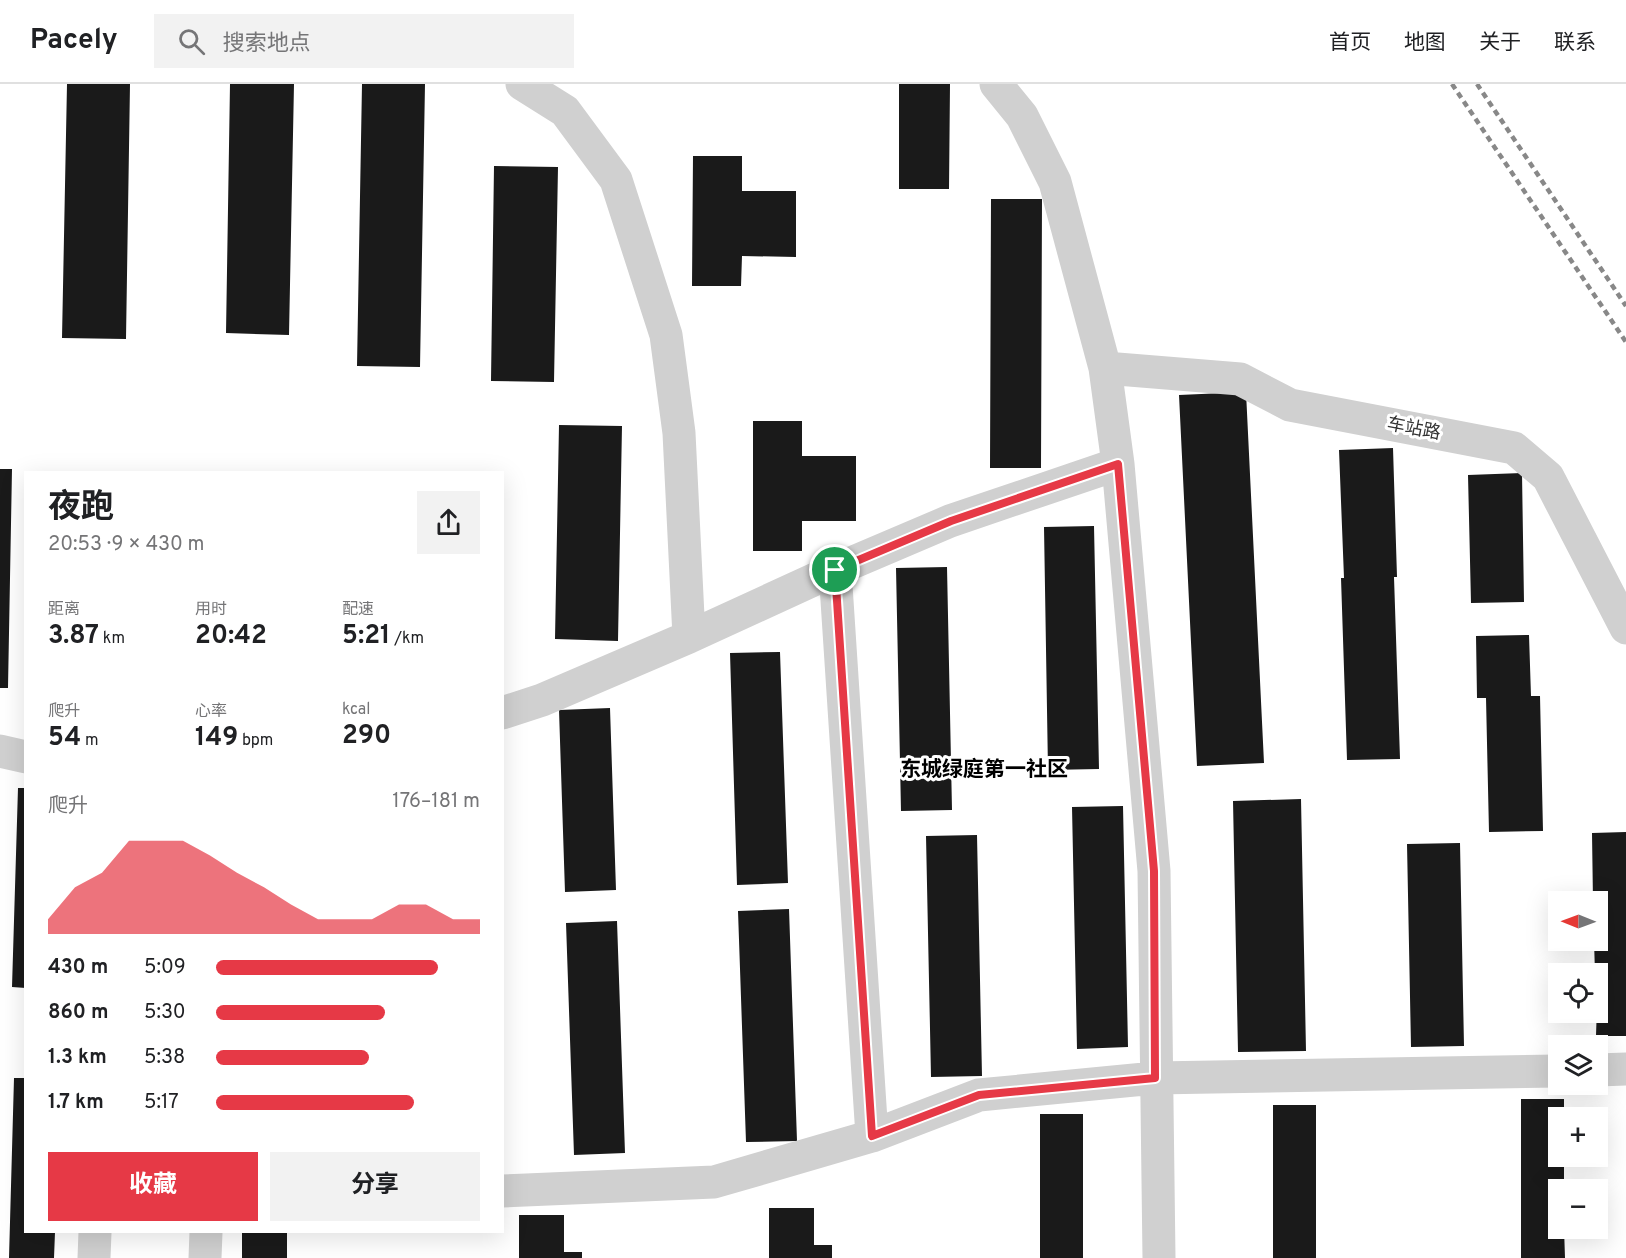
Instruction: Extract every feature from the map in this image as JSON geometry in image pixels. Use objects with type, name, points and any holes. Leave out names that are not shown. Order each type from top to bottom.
[{"type":"street","points":[[522,84],[565,111],[616,180],[666,336],[679,433],[689,637]]},
{"type":"street","points":[[996,84],[1022,116],[1054,182],[1105,368],[1118,464],[1154,871],[1159,1258]]},
{"type":"street","name":"车站路","points":[[1105,368],[1240,379],[1290,405],[1514,448],[1548,477],[1626,628]]},
{"type":"street","points":[[504,712],[542,700],[951,521],[1118,464]]},
{"type":"street","points":[[835,570],[872,1136]]},
{"type":"street","points":[[0,751],[24,757]]},
{"type":"street","points":[[1608,1070],[1626,1069]]},
{"type":"street","points":[[504,1191],[714,1182],[872,1136],[979,1095],[1155,1078],[1548,1071]]},
{"type":"street","points":[[94,1258],[95,1233]]},
{"type":"street","points":[[205,1258],[206,1233]]},
{"type":"building","points":[[67,84],[130,84],[126,339],[62,338]]},
{"type":"building","points":[[230,84],[294,84],[289,335],[226,333]]},
{"type":"building","points":[[362,84],[425,84],[420,367],[357,366]]},
{"type":"building","points":[[899,84],[950,84],[949,189],[899,189]]},
{"type":"building","points":[[693,156],[742,156],[742,191],[796,191],[796,257],[742,256],[741,286],[692,286]]},
{"type":"building","points":[[494,166],[558,167],[554,382],[491,381]]},
{"type":"building","points":[[991,199],[1042,199],[1041,468],[990,468]]},
{"type":"building","points":[[1246,392],[1264,763],[1197,766],[1179,395]]},
{"type":"building","points":[[753,421],[802,421],[802,456],[856,456],[856,521],[802,521],[802,551],[753,551]]},
{"type":"building","points":[[559,425],[622,426],[618,641],[555,639]]},
{"type":"building","points":[[1393,448],[1397,577],[1394,577],[1400,759],[1347,760],[1339,450]]},
{"type":"building","points":[[0,469],[12,469],[8,688],[0,688]]},
{"type":"building","points":[[1522,473],[1524,602],[1471,603],[1468,475]]},
{"type":"building","points":[[1094,526],[1099,769],[1048,770],[1044,527]]},
{"type":"building","points":[[947,567],[952,810],[901,811],[896,568]]},
{"type":"building","points":[[1529,635],[1531,696],[1540,696],[1543,831],[1489,832],[1486,698],[1477,698],[1476,636]]},
{"type":"building","points":[[780,652],[788,883],[737,885],[730,653]]},
{"type":"building","points":[[610,708],[616,890],[565,892],[559,710]]},
{"type":"building","points":[[18,788],[24,788],[24,988],[12,987]]},
{"type":"building","points":[[1301,799],[1306,1051],[1238,1052],[1233,801]]},
{"type":"building","points":[[1123,806],[1128,1047],[1077,1049],[1072,807]]},
{"type":"building","points":[[1626,832],[1626,1036],[1596,1035],[1596,1023],[1608,1023],[1608,963],[1595,963],[1594,951],[1608,951],[1608,891],[1593,891],[1592,833]]},
{"type":"building","points":[[977,835],[982,1076],[931,1077],[926,836]]},
{"type":"building","points":[[1460,843],[1464,1046],[1411,1047],[1407,844]]},
{"type":"building","points":[[789,909],[797,1141],[746,1142],[738,911]]},
{"type":"building","points":[[617,921],[625,1153],[574,1155],[566,923]]},
{"type":"building","points":[[14,1078],[24,1078],[24,1233],[55,1233],[54,1258],[9,1258]]},
{"type":"building","points":[[1521,1099],[1564,1099],[1564,1107],[1548,1107],[1548,1167],[1564,1167],[1564,1179],[1548,1179],[1548,1239],[1564,1239],[1565,1258],[1521,1258]]},
{"type":"building","points":[[1273,1105],[1316,1105],[1316,1258],[1273,1258]]},
{"type":"building","points":[[1040,1114],[1083,1114],[1083,1258],[1040,1258]]},
{"type":"building","points":[[769,1208],[814,1208],[814,1245],[832,1245],[832,1258],[769,1258]]},
{"type":"building","points":[[519,1215],[564,1215],[564,1252],[582,1252],[582,1258],[519,1258]]},
{"type":"building","points":[[242,1233],[287,1233],[287,1258],[242,1258]]},
{"type":"railway","points":[[1452,84],[1626,342]]},
{"type":"railway","points":[[1477,84],[1626,306]]},
{"type":"district","name":"东城绿庭第一社区","points":[[984,769]]},
{"type":"route","points":[[1118,464],[1154,871],[1155,1078],[979,1095],[872,1136],[835,570],[951,521],[1118,464]]}]
